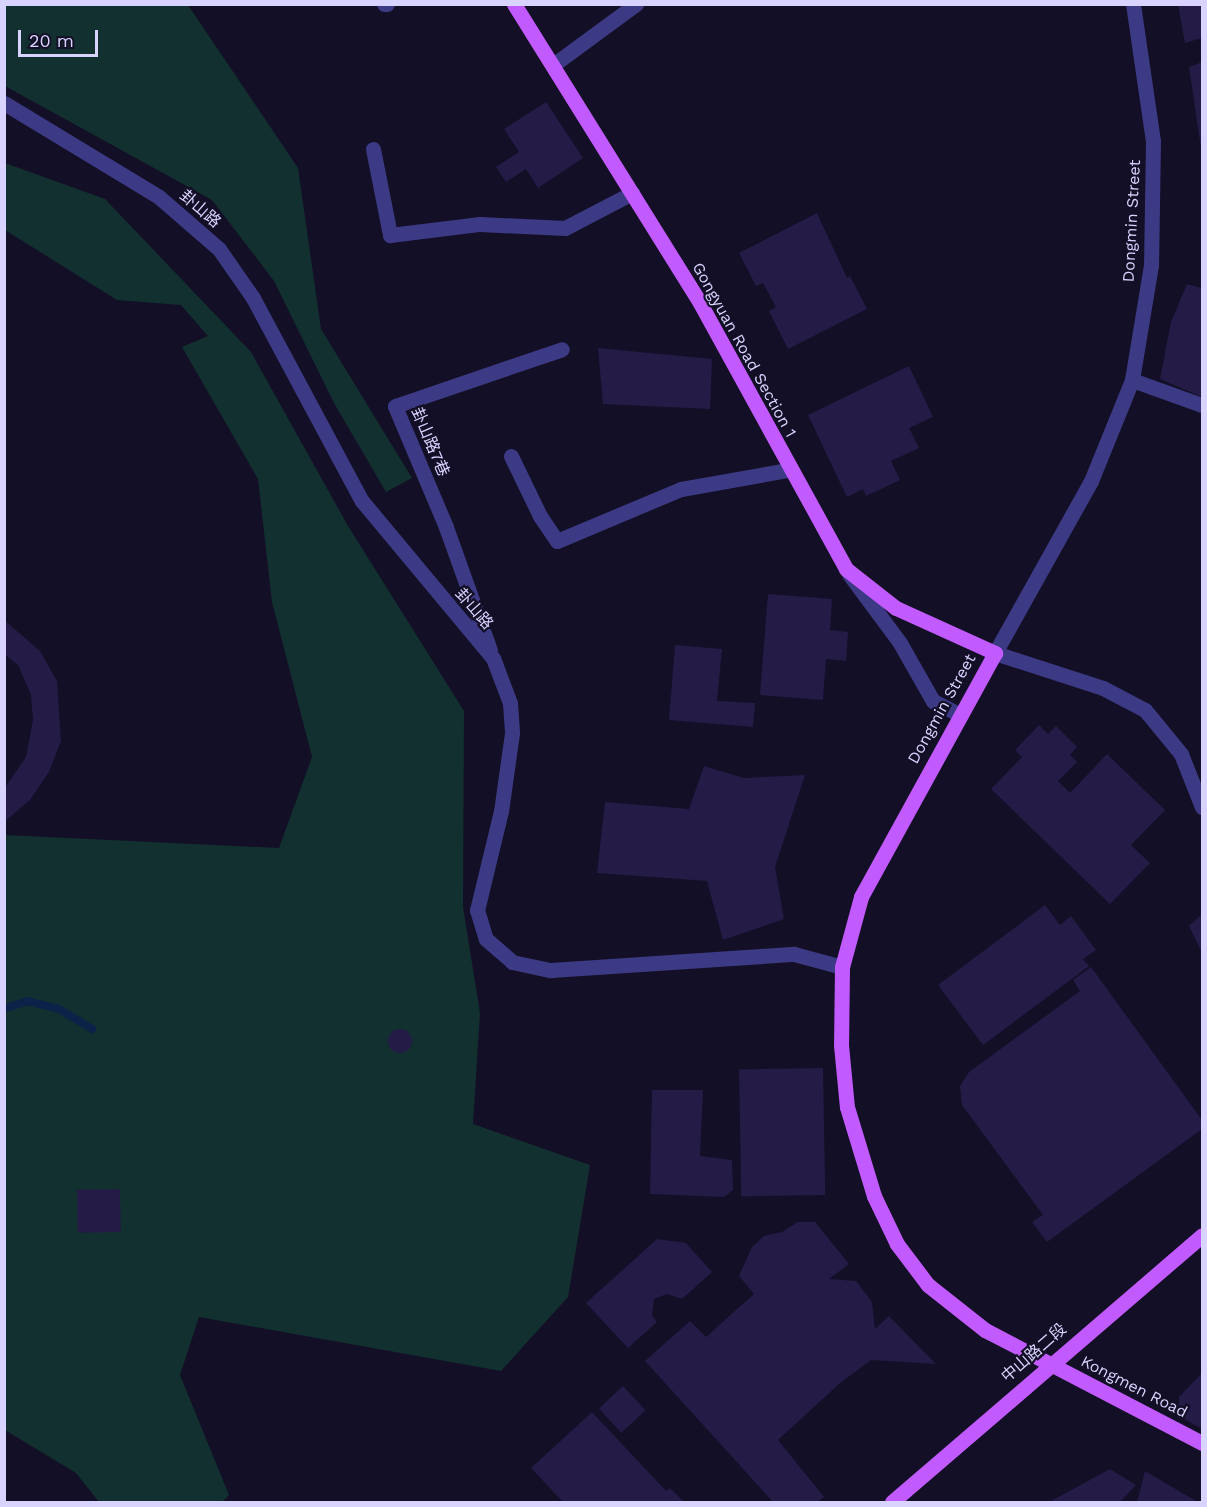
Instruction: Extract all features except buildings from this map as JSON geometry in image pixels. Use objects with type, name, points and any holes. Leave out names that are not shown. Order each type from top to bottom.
[{"type":"main road","name":"Gongyuan Road Section 1","points":[[514,4],[700,303],[788,470],[846,569],[896,608],[995,653]]},
{"type":"main road","name":"Dongmin Street","points":[[995,653],[959,714],[861,897],[842,967],[841,1045],[847,1107],[874,1196],[897,1244],[928,1285],[952,1305],[987,1332],[1049,1363]]},
{"type":"main road","name":"中山路二段","points":[[892,1503],[1049,1363],[1203,1235]]},
{"type":"main road","name":"Kongmen Road","points":[[1049,1363],[1203,1443]]},
{"type":"street","points":[[553,65],[636,4]]},
{"type":"street","name":"Dongmin Street","points":[[995,653],[1091,481],[1132,380],[1151,265],[1153,141],[1133,4]]},
{"type":"street","name":"卦山路","points":[[4,103],[159,197],[219,249],[253,298],[362,501],[494,658],[510,703],[512,733],[501,811],[477,910],[486,939],[512,962],[551,970],[794,954],[842,967]]},
{"type":"street","points":[[373,149],[390,235],[480,224],[565,228],[632,193]]},
{"type":"street","name":"卦山路7巷","points":[[494,658],[446,526],[395,406],[562,349]]},
{"type":"street","points":[[1132,380],[1203,405]]},
{"type":"street","points":[[511,456],[540,516],[557,541],[681,489],[788,470]]},
{"type":"street","points":[[846,569],[900,643],[933,701],[959,714]]},
{"type":"street","points":[[995,653],[1103,688],[1145,710],[1181,754],[1203,807]]},
{"type":"green space","points":[[4,5],[188,5],[298,168],[321,329],[412,478],[386,492],[334,403],[274,281],[212,200],[5,86]]},
{"type":"green space","points":[[5,163],[105,199],[251,352],[348,526],[464,711],[463,907],[480,1013],[473,1124],[590,1165],[568,1297],[501,1371],[199,1317],[180,1375],[229,1495],[222,1502],[99,1502],[76,1473],[5,1430],[5,835],[279,848],[312,757],[272,602],[258,479],[182,347],[208,336],[181,305],[117,300],[5,230]]},
{"type":"waterway","points":[[4,1009],[27,1001],[59,1009],[92,1029]]}]
